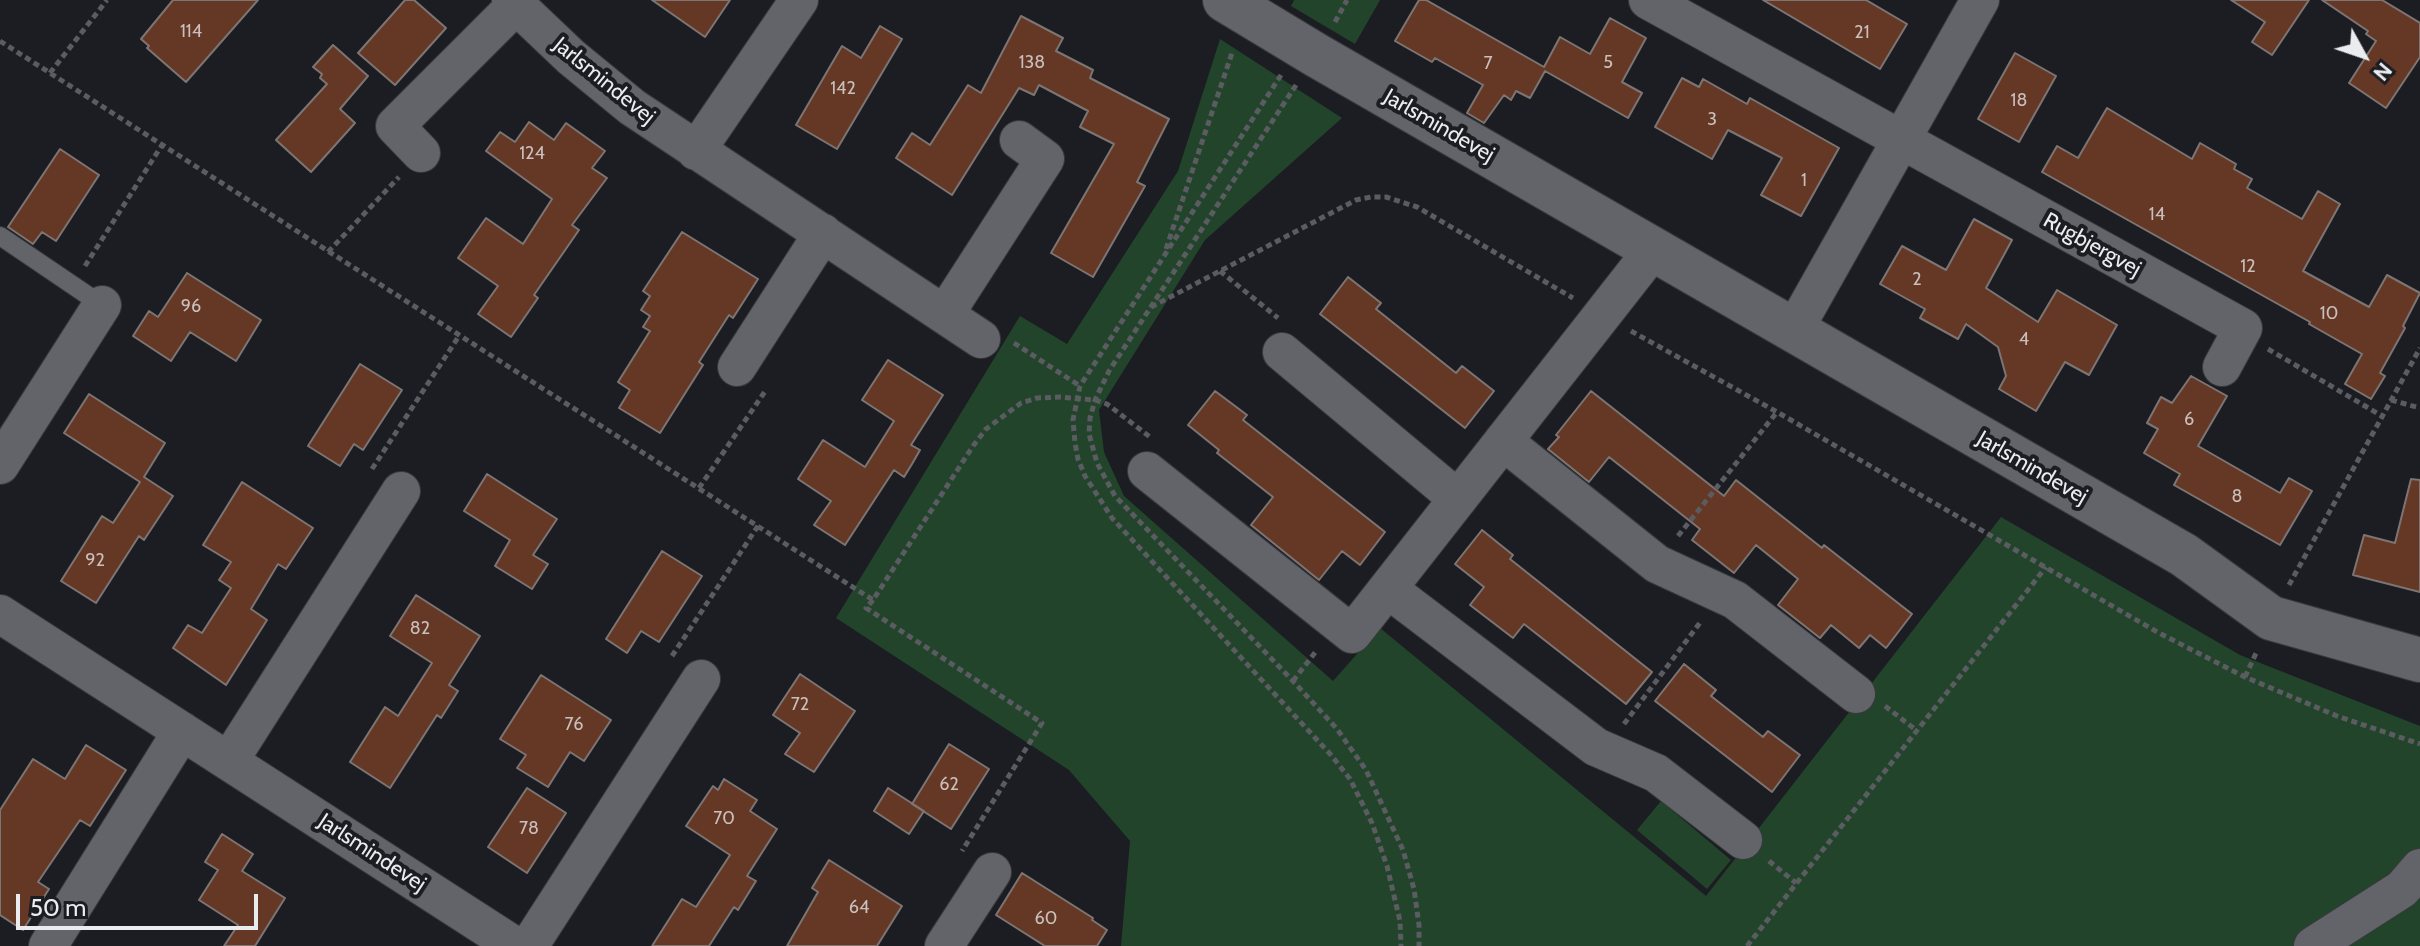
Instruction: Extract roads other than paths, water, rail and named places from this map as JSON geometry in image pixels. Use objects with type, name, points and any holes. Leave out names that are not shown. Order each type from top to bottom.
[{"type":"street","points":[[696,151],[799,0]]},
{"type":"street","name":"Rugbjergvej","points":[[1648,0],[2243,328],[2222,367]]},
{"type":"street","points":[[1794,330],[1980,0]]},
{"type":"street","name":"Jarlsmindevej","points":[[421,153],[395,126],[513,3],[571,57],[632,107],[981,339]]},
{"type":"street","name":"Jarlsmindevej","points":[[1236,6],[2184,555],[2271,618],[2420,660]]},
{"type":"street","points":[[945,314],[1045,159],[1019,140]]},
{"type":"street","points":[[737,367],[823,233]]},
{"type":"street","points":[[1147,471],[1352,634],[1653,250]]},
{"type":"street","points":[[6,441],[88,295]]},
{"type":"street","points":[[1282,352],[1458,499]]},
{"type":"street","points":[[1503,441],[1657,564],[1735,600],[1856,694]]},
{"type":"street","points":[[229,761],[401,491]]},
{"type":"street","points":[[1388,589],[1596,747],[1656,773],[1743,840]]},
{"type":"street","name":"Jarlsmindevej","points":[[0,614],[515,946]]},
{"type":"street","points":[[529,946],[701,679]]},
{"type":"street","points":[[48,946],[182,731]]},
{"type":"street","points":[[944,946],[992,872]]},
{"type":"street","points":[[2313,946],[2414,888]]},
{"type":"lane","points":[[0,236],[88,295]]}]
